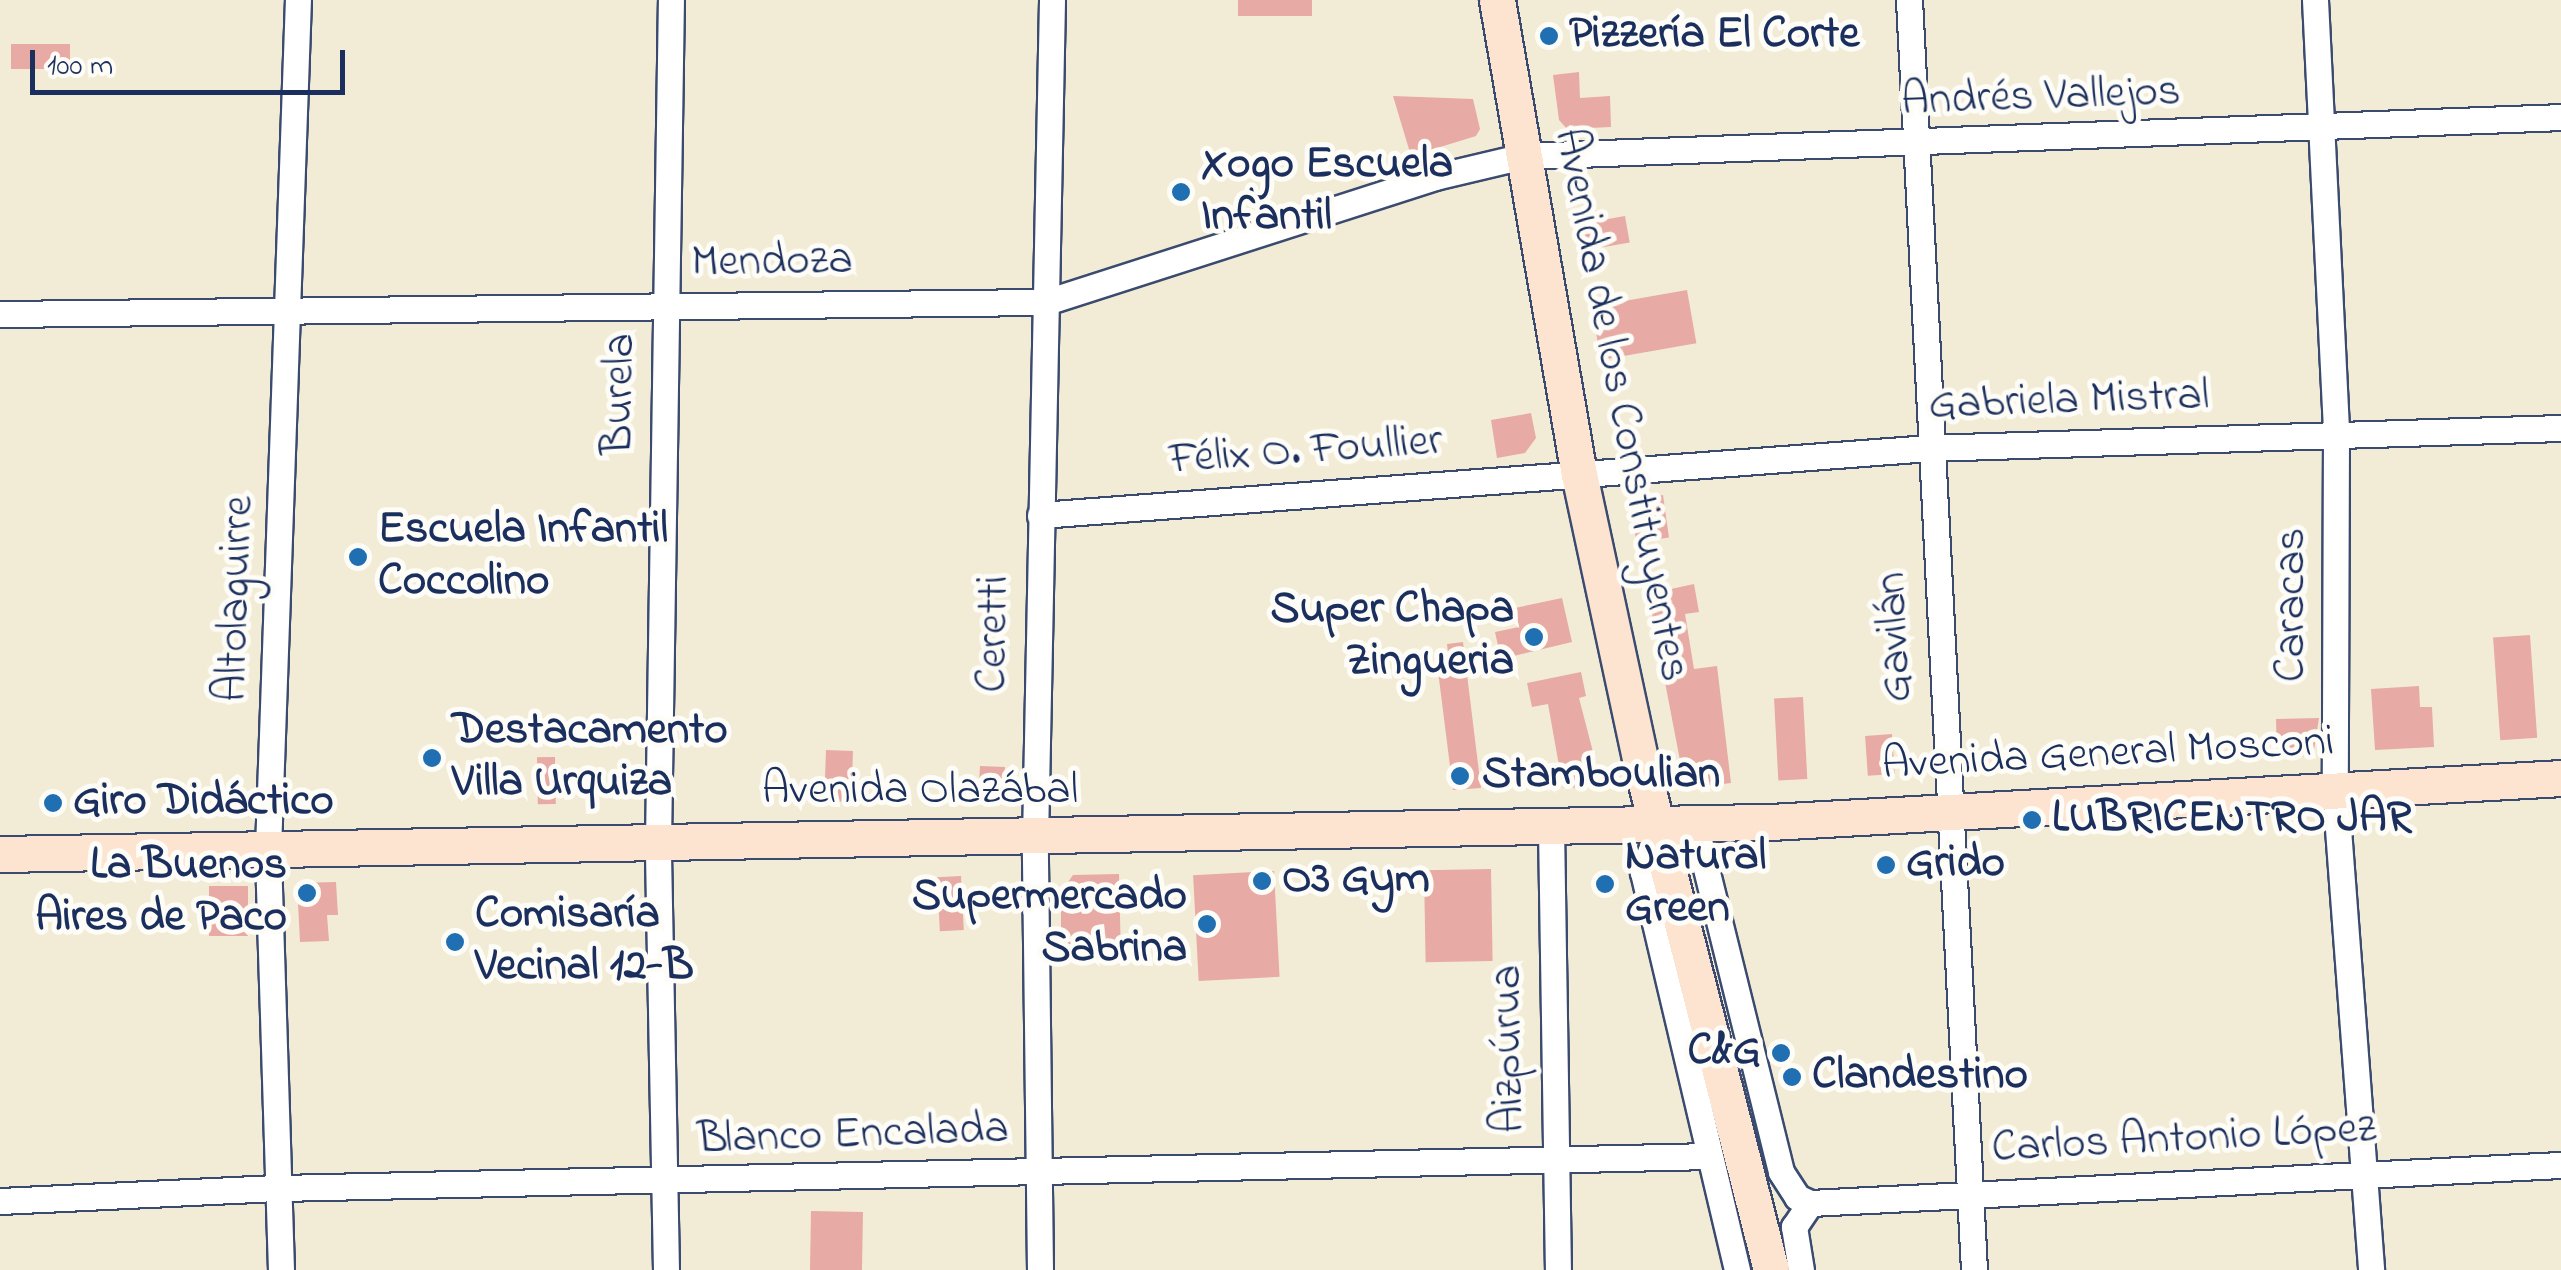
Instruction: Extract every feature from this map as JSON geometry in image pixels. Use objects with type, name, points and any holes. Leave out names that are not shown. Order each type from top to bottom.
[{"type":"main road","name":"Avenida de los Constituyentes","points":[[1497,0],[1579,474],[1677,825],[1771,1270]]},
{"type":"main road","name":"Avenida General Mosconi","points":[[1677,825],[2561,778]]},
{"type":"main road","name":"Avenida Olazábal","points":[[0,854],[658,842],[1035,840],[1677,825]]},
{"type":"street","name":"Altolaguirre","points":[[280,1270],[268,849],[292,314],[298,0]]},
{"type":"street","name":"Burela","points":[[666,1270],[658,842],[671,0]]},
{"type":"street","name":"Ceretti","points":[[1040,1270],[1035,840],[1052,0]]},
{"type":"street","name":"Gavilán","points":[[1909,0],[1928,448],[1974,1270]]},
{"type":"street","name":"Caracas","points":[[2315,0],[2336,437],[2335,789],[2371,1270]]},
{"type":"street","name":"Andrés Vallejos","points":[[1524,156],[1915,146],[2561,117]]},
{"type":"street","name":"Mendoza","points":[[0,314],[292,314],[1046,302],[1435,177],[1524,156]]},
{"type":"street","name":"Gabriela Mistral","points":[[1579,474],[1928,448],[2561,428]]},
{"type":"street","name":"Félix O. Foullier","points":[[1040,515],[1579,474]]},
{"type":"street","points":[[1677,825],[1642,872],[1737,1270]]},
{"type":"street","name":"Avenida de los Constituyentes","points":[[1677,825],[1780,1172],[1797,1197],[1810,1203]]},
{"type":"street","name":"Aizpúrua","points":[[1551,827],[1558,1270]]},
{"type":"street","name":"Blanco Encalada","points":[[0,1201],[1709,1156]]},
{"type":"street","name":"Carlos Antonio López","points":[[1810,1203],[2561,1164]]},
{"type":"street","name":"Altolaguirre","points":[[266,1270],[266,1224],[279,1195]]},
{"type":"street","name":"Altolaguirre","points":[[279,1195],[297,1220],[298,1270]]},
{"type":"street","points":[[1802,1270],[1794,1227],[1810,1203]]},
{"type":"building","points":[[1238,0],[1312,0],[1312,16],[1238,16]]},
{"type":"building","points":[[11,44],[70,44],[70,69],[11,69]]},
{"type":"building","points":[[1579,72],[1580,98],[1610,96],[1611,127],[1567,129],[1559,120],[1553,75]]},
{"type":"building","points":[[1393,96],[1473,99],[1480,129],[1476,136],[1411,156]]},
{"type":"building","points":[[1625,216],[1630,243],[1581,251],[1577,225]]},
{"type":"building","points":[[1687,290],[1696,343],[1601,360],[1591,307]]},
{"type":"building","points":[[1531,413],[1536,438],[1525,453],[1497,458],[1491,420]]},
{"type":"building","points":[[1663,495],[1669,538],[1636,542],[1630,500]]},
{"type":"building","points":[[1694,584],[1699,612],[1685,614],[1694,669],[1717,666],[1731,783],[1697,787],[1683,776],[1648,594]]},
{"type":"building","name":"Super Chapa Zingueria","points":[[1562,598],[1572,642],[1501,659],[1495,632],[1519,627],[1515,608]]},
{"type":"building","points":[[2530,635],[2537,738],[2500,740],[2493,638]]},
{"type":"building","points":[[1463,642],[1481,788],[1453,790],[1437,663],[1449,662],[1447,644]]},
{"type":"building","points":[[1581,672],[1586,696],[1579,698],[1599,775],[1591,787],[1563,788],[1548,704],[1532,707],[1527,683]]},
{"type":"building","points":[[2419,686],[2420,707],[2432,707],[2434,747],[2375,750],[2371,689]]},
{"type":"building","points":[[1803,697],[1807,779],[1778,780],[1774,699]]},
{"type":"building","points":[[2319,718],[2313,756],[2277,757],[2276,719]]},
{"type":"building","points":[[1892,734],[1895,774],[1868,776],[1865,736]]},
{"type":"building","points":[[826,750],[853,751],[851,802],[824,801]]},
{"type":"building","points":[[537,757],[555,757],[556,804],[538,804]]},
{"type":"building","points":[[980,766],[1005,767],[1004,786],[991,801],[978,801]]},
{"type":"building","points":[[1491,869],[1493,961],[1426,962],[1424,870]]},
{"type":"building","points":[[1274,871],[1280,977],[1199,981],[1193,875]]},
{"type":"building","points":[[1119,874],[1121,958],[1061,959],[1061,892],[1073,875]]},
{"type":"building","points":[[961,876],[964,930],[940,931],[937,877]]},
{"type":"building","points":[[336,882],[338,915],[327,915],[329,941],[300,942],[297,883]]},
{"type":"building","points":[[209,886],[248,886],[248,936],[209,936]]},
{"type":"building","points":[[811,1211],[863,1212],[862,1270],[810,1270]]},
{"type":"place","name":"Pizzería El Corte","points":[[1549,36]]},
{"type":"place","name":"Xogo Escuela Infantil","points":[[1181,192]]},
{"type":"place","name":"Escuela Infantil Coccolino","points":[[358,557]]},
{"type":"place","name":"Super Chapa Zingueria","points":[[1534,637]]},
{"type":"place","name":"Destacamento Villa Urquiza","points":[[432,758]]},
{"type":"place","name":"Stamboulian","points":[[1460,776]]},
{"type":"place","name":"Giro Didáctico","points":[[53,803]]},
{"type":"place","name":"LUBRICENTRO JAR","points":[[2032,820]]},
{"type":"place","name":"Grido","points":[[1886,865]]},
{"type":"place","name":"O3 Gym","points":[[1262,881]]},
{"type":"place","name":"Natural Green","points":[[1605,884]]},
{"type":"place","name":"La Buenos Aires de Paco","points":[[307,893]]},
{"type":"place","name":"Supermercado Sabrina","points":[[1207,924]]},
{"type":"place","name":"Comisaría Vecinal 12-B","points":[[455,942]]},
{"type":"place","name":"C&G","points":[[1781,1053]]},
{"type":"place","name":"Clandestino","points":[[1792,1077]]}]
